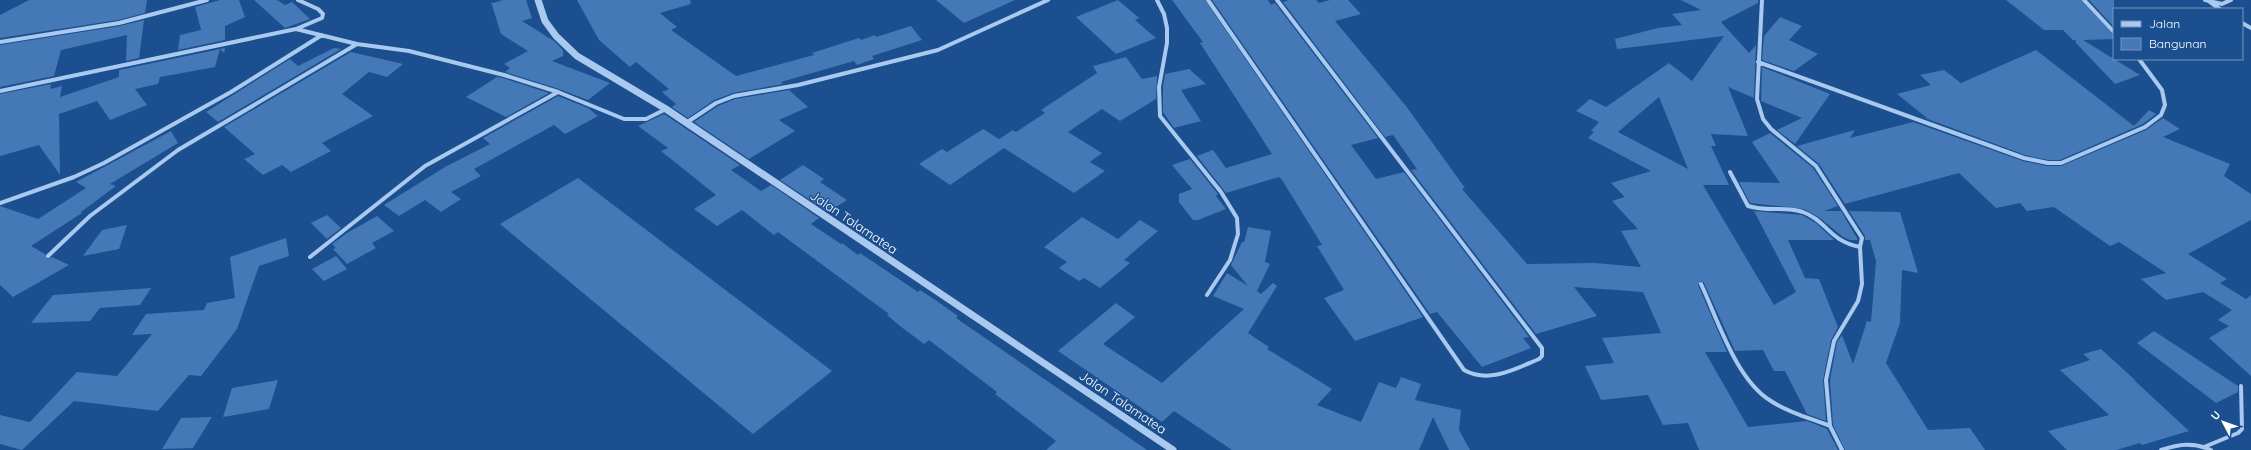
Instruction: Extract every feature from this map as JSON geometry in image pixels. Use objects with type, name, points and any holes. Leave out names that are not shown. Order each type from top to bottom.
[{"type":"street","points":[[0,42],[119,23],[207,0]]},
{"type":"street","points":[[0,91],[296,29],[319,20],[323,14],[318,9],[298,0]]},
{"type":"street","name":"Jalan Talamatea","points":[[538,0],[545,21],[552,31],[577,56],[666,109],[685,124],[1173,450]]},
{"type":"street","points":[[685,124],[716,103],[734,96],[798,85],[938,50],[1048,0]]},
{"type":"street","points":[[1157,0],[1169,33],[1157,104],[1160,116],[1221,192],[1238,218],[1238,234],[1230,260],[1207,295]]},
{"type":"street","points":[[1208,0],[1464,370],[1471,375],[1486,378],[1538,359],[1542,356],[1542,348],[1277,0]]},
{"type":"street","points":[[1762,0],[1757,98],[1763,119],[1771,129],[1805,155],[1816,166],[1862,238],[1860,247],[1862,284],[1858,301],[1834,341],[1826,380],[1830,426],[1842,450]]},
{"type":"street","points":[[2084,0],[2113,31]]},
{"type":"street","points":[[2207,1],[2222,4],[2231,0]]},
{"type":"street","points":[[2207,1],[2218,8]]},
{"type":"street","points":[[296,29],[357,44],[409,51],[504,75],[571,96],[624,119],[647,118],[666,109]]},
{"type":"street","points":[[0,203],[74,177],[104,163],[231,92],[322,35]]},
{"type":"street","points":[[48,256],[90,216],[178,150],[357,44]]},
{"type":"street","points":[[1758,62],[2024,158],[2048,163],[2061,163],[2145,127],[2161,115],[2165,105],[2162,90],[2140,60]]},
{"type":"street","points":[[310,257],[424,166],[558,92]]},
{"type":"street","points":[[1730,172],[1748,206],[1757,210],[1794,211],[1808,214],[1836,239],[1848,246],[1860,247]]},
{"type":"street","points":[[1701,284],[1750,382],[1763,396],[1781,407],[1830,426]]},
{"type":"street","points":[[2204,447],[2238,434],[2242,429],[2241,386]]},
{"type":"street","points":[[2161,450],[2183,442],[2210,450]]},
{"type":"building","points":[[29,0],[147,0],[145,13],[118,20],[0,38],[0,15]]},
{"type":"building","points":[[220,0],[239,0],[245,17],[225,26],[225,40],[178,50],[180,35],[201,30],[195,7]]},
{"type":"building","points":[[254,0],[277,0],[285,5],[292,2],[310,19],[285,28]]},
{"type":"building","points":[[503,0],[526,0],[532,18],[522,21],[554,41],[563,50],[563,56],[552,61],[610,83],[588,100],[505,72],[510,68],[504,64],[528,51],[501,34],[491,2],[493,3]]},
{"type":"building","points":[[577,0],[690,0],[691,4],[660,13],[677,27],[671,30],[736,76],[814,55],[812,53],[859,38],[861,40],[875,35],[876,37],[911,26],[922,40],[872,56],[874,59],[857,65],[854,61],[781,82],[783,84],[733,93],[714,100],[688,118],[672,107],[676,104],[662,92],[669,89],[636,62],[630,67],[599,40]]},
{"type":"building","points":[[936,0],[1015,0],[964,23]]},
{"type":"building","points":[[1118,0],[1139,18],[1135,20],[1156,38],[1116,54],[1076,17]]},
{"type":"building","points":[[1172,0],[1205,0],[1423,317],[1355,341],[1324,298],[1344,290],[1317,246],[1322,245],[1282,180],[1279,177],[1226,193],[1197,156],[1213,150],[1226,168],[1272,154],[1200,43],[1203,42]]},
{"type":"building","points":[[1212,0],[1268,0],[1271,5],[1275,3],[1378,138],[1351,145],[1376,179],[1404,172],[1529,337],[1523,338],[1531,348],[1482,367],[1437,312],[1430,314]]},
{"type":"building","points":[[1289,0],[1316,0],[1319,3],[1330,0],[1348,0],[1361,14],[1335,21],[1406,106],[1465,188],[1462,189],[1527,264],[1595,263],[1641,267],[1621,231],[1638,229],[1612,201],[1625,197],[1611,183],[1651,171],[1588,138],[1594,132],[1591,131],[1599,122],[1576,111],[1590,99],[1606,107],[1669,63],[1692,81],[1724,36],[1617,49],[1615,39],[1658,28],[1682,25],[1672,14],[1701,10],[1681,0],[1758,0],[1758,3],[1721,22],[1749,53],[1756,45],[1754,98],[1728,87],[1748,136],[1711,134],[1716,146],[1711,146],[1729,185],[1703,185],[1774,305],[1796,292],[1754,211],[1802,215],[1816,223],[1834,240],[1788,240],[1805,278],[1819,279],[1838,327],[1831,340],[1823,380],[1826,421],[1807,414],[1785,371],[1774,371],[1763,350],[1735,351],[1704,283],[1701,281],[1698,285],[1727,352],[1705,352],[1748,427],[1807,421],[1827,429],[1838,450],[1699,450],[1688,423],[1663,425],[1648,395],[1601,400],[1585,366],[1614,363],[1602,338],[1661,333],[1643,292],[1574,287],[1597,316],[1536,334],[1411,170],[1417,169],[1393,135],[1385,137],[1283,2]],"holes":[[[1659,97],[1688,169],[1618,132]]]},
{"type":"building","points":[[2006,0],[2081,0],[2113,34],[2113,39],[2083,40],[2113,58],[2113,60],[2116,60],[2140,75],[2115,84],[2075,42],[2076,40],[2073,40],[2063,30],[2044,30]]},
{"type":"building","points":[[2089,0],[2114,0],[2113,26]]},
{"type":"building","points":[[1780,17],[1802,26],[1789,40],[1818,54],[1794,71],[1762,60],[1764,36]]},
{"type":"building","points":[[144,20],[139,58],[126,61],[127,35],[61,50],[54,76],[0,87],[0,45],[120,26]]},
{"type":"building","points":[[225,48],[224,53],[220,49]]},
{"type":"building","points":[[334,48],[341,49],[218,122],[206,112],[290,59],[298,66]]},
{"type":"building","points":[[220,49],[215,67],[160,77],[158,84],[135,89],[147,105],[110,120],[97,101],[59,114],[60,175],[39,145],[0,156],[0,94],[51,84],[50,89],[62,86],[60,97],[119,77],[119,70]]},
{"type":"building","points":[[2036,50],[2134,126],[2149,110],[2156,114],[2143,124],[2060,160],[2048,160],[2025,155],[1925,118],[1927,118],[1897,94],[1931,85],[1920,75],[1944,70],[1961,83]]},
{"type":"building","points":[[351,52],[403,64],[387,77],[369,72],[342,94],[373,116],[322,143],[331,151],[291,172],[282,165],[263,175],[244,159],[255,154],[224,127]]},
{"type":"building","points":[[1126,57],[1142,79],[1157,76],[1156,99],[1120,121],[1102,109],[1068,132],[1102,153],[1090,162],[1105,171],[1074,193],[1004,148],[950,185],[919,164],[942,149],[947,152],[983,129],[999,139],[1013,130],[1016,132],[1045,113],[1041,110],[1097,73],[1093,66]]},
{"type":"building","points":[[1762,67],[1830,94],[1795,144],[1777,130],[1802,118],[1761,101]]},
{"type":"building","points":[[1189,69],[1206,84],[1181,90],[1201,121],[1174,128],[1163,112],[1163,87],[1165,74]]},
{"type":"building","points":[[497,77],[549,93],[506,117],[466,97]]},
{"type":"building","points":[[789,90],[808,107],[779,120],[795,131],[749,159],[694,122],[718,106],[735,99]]},
{"type":"building","points":[[558,96],[588,108],[598,116],[565,134],[554,125],[474,169],[481,176],[451,192],[461,199],[441,212],[425,200],[399,216],[384,205],[445,167],[490,144],[483,138]]},
{"type":"building","points":[[664,114],[740,165],[731,170],[761,191],[771,185],[819,218],[811,224],[841,244],[842,243],[858,255],[860,253],[918,292],[920,290],[934,299],[958,316],[956,318],[1147,450],[1046,450],[1056,441],[995,394],[997,392],[929,340],[924,344],[887,315],[889,314],[778,232],[774,235],[742,210],[717,226],[694,209],[716,195],[661,151],[668,148],[638,126]]},
{"type":"building","points":[[2163,118],[2180,129],[2163,137],[2230,164],[2224,176],[2251,194],[2251,220],[2188,254],[2227,279],[2220,283],[2246,299],[2251,295],[2251,376],[2209,338],[2229,326],[2218,320],[2232,310],[2203,292],[2166,300],[2141,279],[2166,273],[2119,242],[2110,246],[2054,207],[2027,211],[2020,203],[1996,208],[1959,173],[1845,204],[1819,164],[1797,146],[1855,130],[1850,138],[1913,122],[2023,161],[2047,166],[2061,166],[2146,130]]},
{"type":"building","points":[[171,131],[178,143],[110,184],[116,186],[81,212],[82,213],[31,246],[45,254],[47,259],[52,257],[69,265],[13,297],[0,285],[0,206],[38,219],[86,188],[76,182]]},
{"type":"building","points":[[1770,133],[1813,168],[1838,206],[1824,211],[1841,211],[1858,240],[1850,240],[1843,237],[1820,218],[1804,209],[1750,203],[1739,182],[1780,183],[1752,142]]},
{"type":"building","points":[[1190,159],[1218,194],[1216,196],[1226,209],[1198,220],[1193,220],[1179,202],[1179,194],[1192,189],[1172,165]]},
{"type":"building","points":[[803,165],[824,179],[820,182],[847,200],[828,212],[780,180]]},
{"type":"building","points":[[578,178],[832,371],[753,434],[500,224]]},
{"type":"building","points":[[1849,211],[1900,212],[1918,273],[1902,270],[1900,323],[1886,363],[1928,430],[1970,428],[1985,450],[1845,450],[1833,425],[1830,380],[1837,342],[1842,335],[1853,364],[1867,321],[1871,322],[1876,261],[1870,240],[1865,240],[1865,236]]},
{"type":"building","points":[[327,215],[341,228],[327,239],[311,223]]},
{"type":"building","points":[[377,216],[394,231],[372,243],[376,248],[347,264],[333,249],[336,248],[332,244],[347,233]]},
{"type":"building","points":[[1082,217],[1118,239],[1140,220],[1158,231],[1124,260],[1130,263],[1100,288],[1084,278],[1079,281],[1059,268],[1067,262],[1044,247]]},
{"type":"building","points":[[127,225],[119,249],[83,256],[102,230]]},
{"type":"building","points":[[1248,227],[1271,231],[1265,262],[1270,264],[1257,291],[1261,294],[1273,283],[1277,286],[1248,333],[1269,347],[1267,349],[1332,389],[1317,405],[1361,422],[1379,382],[1396,388],[1401,377],[1421,384],[1415,400],[1461,410],[1459,430],[1470,450],[1449,450],[1433,417],[1419,450],[1232,450],[1174,411],[1162,422],[1058,351],[1116,303],[1135,317],[1103,344],[1162,383],[1244,309],[1213,296],[1227,273],[1248,286],[1231,265],[1242,242],[1244,242]]},
{"type":"building","points":[[286,238],[289,256],[259,266],[237,329],[201,376],[189,375],[158,411],[74,401],[22,450],[0,444],[0,415],[30,422],[77,372],[117,376],[152,334],[132,335],[146,314],[204,310],[207,303],[235,298],[230,257]]},
{"type":"building","points":[[336,256],[347,269],[324,281],[312,269]]},
{"type":"building","points":[[151,288],[140,305],[100,308],[90,321],[31,323],[53,295]]},
{"type":"building","points":[[2154,331],[2238,386],[2238,392],[2216,403],[2137,343]]},
{"type":"building","points":[[2101,349],[2189,431],[2142,445],[2140,443],[2116,450],[2067,450],[2048,431],[2109,415],[2060,370],[2090,360],[2083,354]]},
{"type":"building","points":[[278,380],[269,409],[223,417],[232,388]]},
{"type":"building","points":[[212,417],[193,448],[162,449],[181,418]]}]
